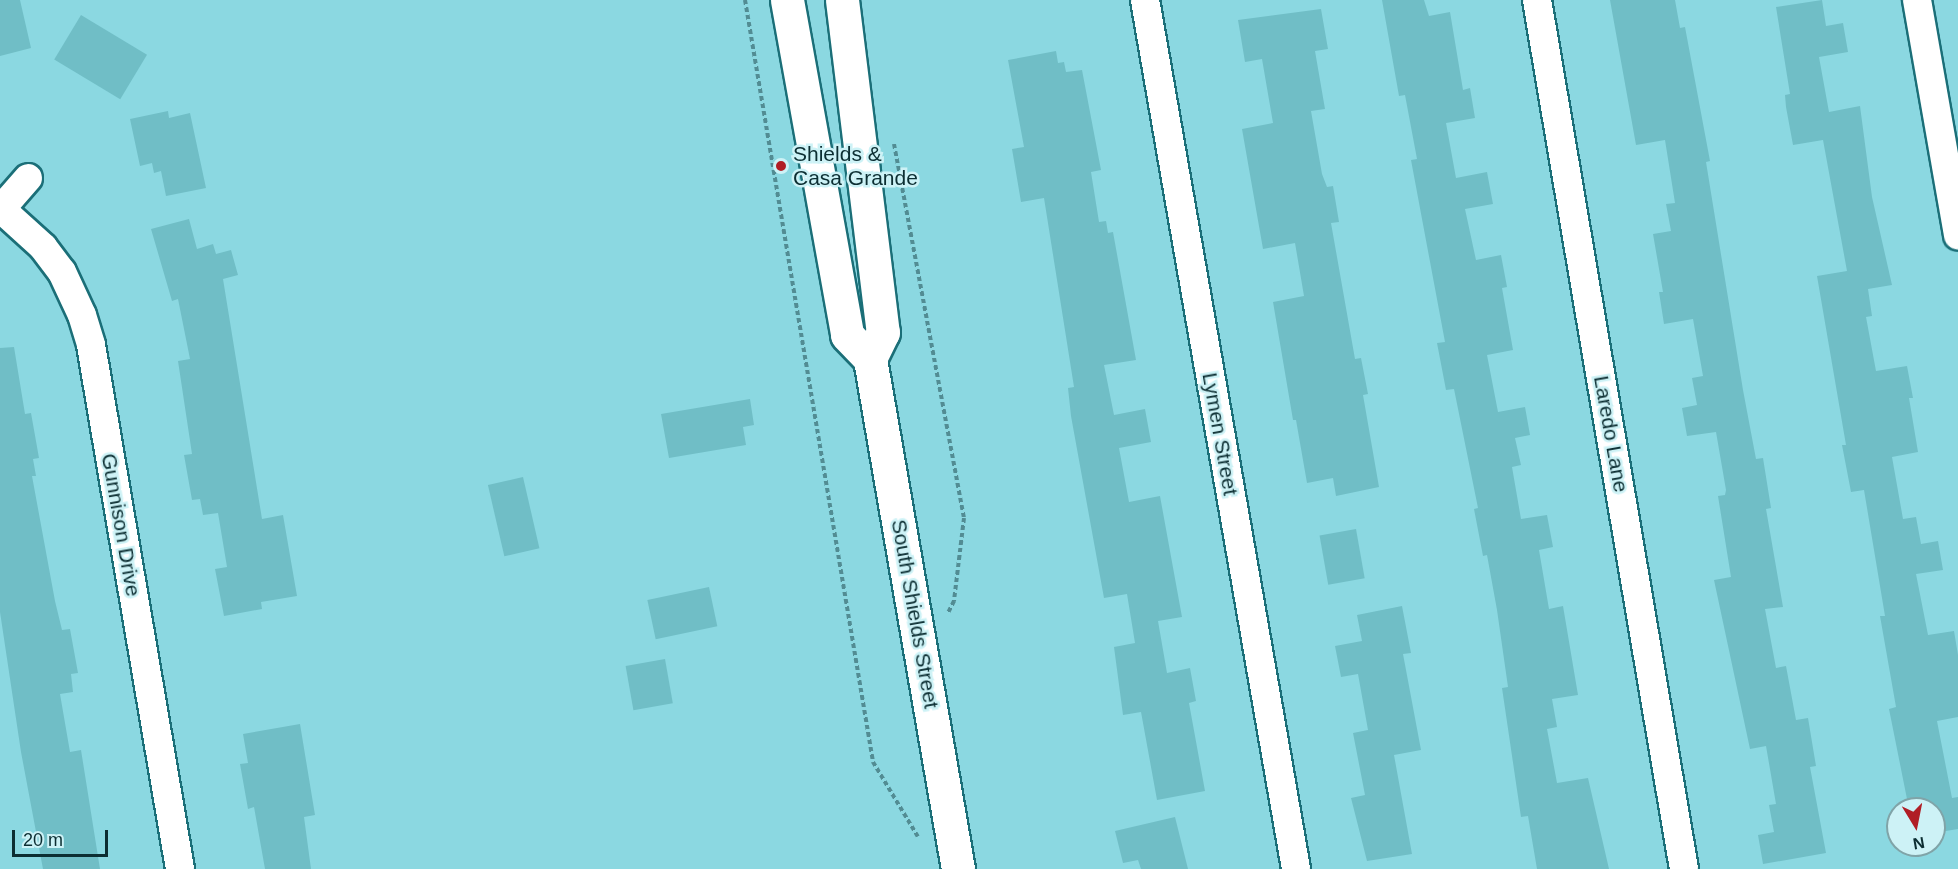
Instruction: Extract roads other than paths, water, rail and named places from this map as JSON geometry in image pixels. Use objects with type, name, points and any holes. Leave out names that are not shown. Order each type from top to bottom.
[{"type":"main road","points":[[787,0],[847,335],[870,359],[883,332],[842,0]]},
{"type":"main road","name":"South Shields Street","points":[[870,359],[958,869]]},
{"type":"street","name":"Lymen Street","points":[[1145,0],[1296,869]]},
{"type":"street","name":"Laredo Lane","points":[[1538,0],[1684,869]]},
{"type":"street","points":[[1917,0],[1958,235]]},
{"type":"street","name":"Gunnison Drive","points":[[28,178],[1,209],[43,247],[62,272],[82,315],[91,345],[180,869]]},
{"type":"place","name":"Shields & Casa Grande","points":[[781,166]]}]
